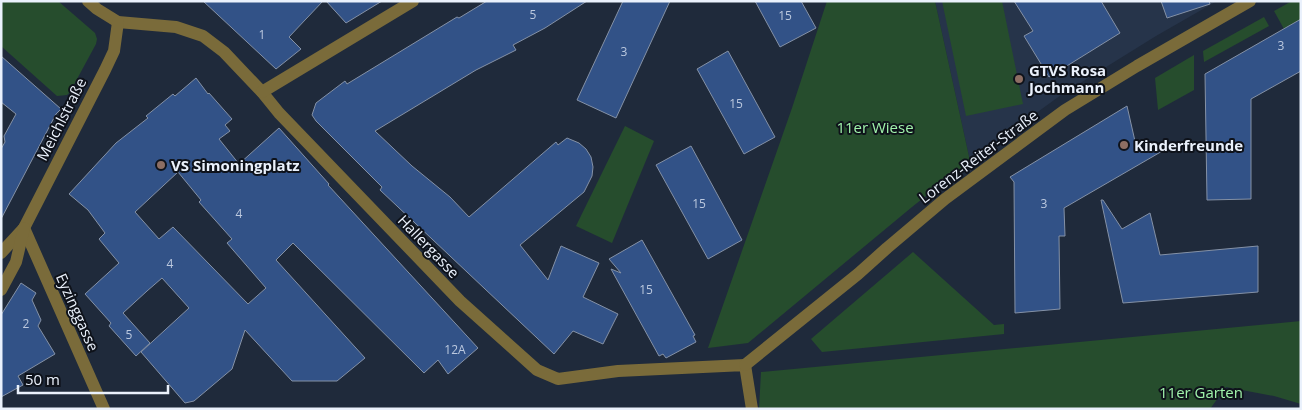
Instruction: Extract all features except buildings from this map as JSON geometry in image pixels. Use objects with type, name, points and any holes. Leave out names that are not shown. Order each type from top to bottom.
[{"type":"street","points":[[262,92],[412,1]]},
{"type":"street","name":"Lorenz-Reiter-Straße","points":[[745,365],[858,274],[945,199],[1065,110],[1250,1]]},
{"type":"street","name":"Hallergasse","points":[[96,4],[118,22],[176,27],[203,36],[224,52],[279,113],[460,301],[537,370],[558,379],[618,371],[745,365]]},
{"type":"street","name":"Meichlstraße","points":[[1,290],[16,262],[24,228],[114,51],[118,22]]},
{"type":"street","name":"Meichlstraße","points":[[1,253],[24,228]]},
{"type":"street","name":"Eyzinggasse","points":[[24,228],[104,409]]},
{"type":"street","points":[[745,365],[752,409]]},
{"type":"shaded area","name":"GTVS Rosa Jochmann","points":[[935,1],[1217,1],[1156,36],[1061,95],[970,161]]},
{"type":"green space","points":[[1,1],[58,1],[95,33],[96,44],[67,95],[57,96],[1,46]]},
{"type":"green space","name":"11er Wiese","points":[[827,1],[935,1],[970,161],[748,343],[708,348],[792,108]]},
{"type":"green space","points":[[942,1],[1002,1],[1023,104],[966,116]]},
{"type":"green space","points":[[1292,1],[1301,1],[1301,19],[1284,29],[1274,11]]},
{"type":"green space","points":[[1264,17],[1269,26],[1204,62],[1203,51]]},
{"type":"green space","points":[[1194,55],[1194,90],[1158,110],[1155,78]]},
{"type":"green space","points":[[625,126],[654,141],[612,243],[576,226]]},
{"type":"green space","points":[[913,252],[994,325],[1004,324],[1004,334],[822,352],[811,339]]},
{"type":"green space","name":"11er Garten","points":[[1301,321],[1301,404],[1274,396],[1226,387],[1210,409],[759,409],[761,372]]},
{"type":"place","name":"GTVS Rosa Jochmann","points":[[1019,79]]},
{"type":"place","name":"Kinderfreunde","points":[[1124,145]]},
{"type":"place","name":"VS Simoningplatz","points":[[161,165]]}]
